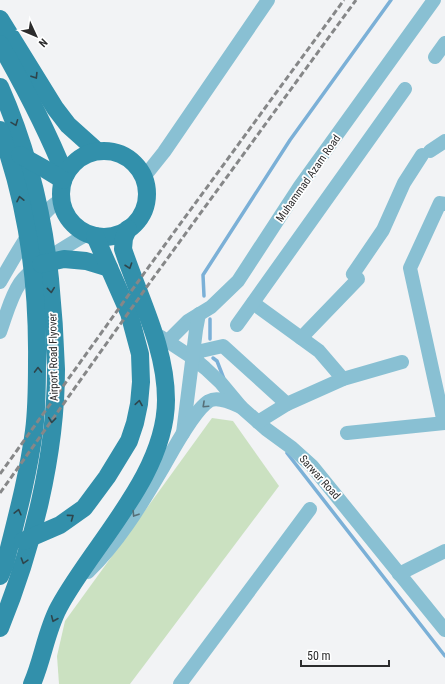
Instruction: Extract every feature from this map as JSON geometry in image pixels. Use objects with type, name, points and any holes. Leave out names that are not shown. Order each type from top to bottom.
[{"type":"main road","points":[[0,19],[55,108],[68,125],[97,151]]},
{"type":"main road","points":[[0,44],[46,132],[64,178]]},
{"type":"main road","name":"Airport Road Flyover","points":[[0,87],[24,150],[42,220],[55,333],[56,370],[51,434],[39,506],[31,540],[0,628]]},
{"type":"main road","name":"Airport Road Flyover","points":[[0,130],[11,163],[31,258],[38,330],[38,394],[34,431],[24,487],[5,564],[0,576]]},
{"type":"main road","points":[[0,143],[64,178]]},
{"type":"main road","points":[[97,151],[111,151],[125,156],[136,165],[144,177],[147,191],[145,206],[139,219],[128,229],[118,234],[106,237],[91,235],[75,226],[66,214],[61,200],[64,178],[73,164],[84,155],[97,151]]},
{"type":"main road","points":[[32,684],[48,632],[58,608],[67,592],[129,503],[143,477],[156,447],[164,418],[166,400],[161,357],[161,337],[123,249],[124,238],[128,229]]},
{"type":"main road","points":[[0,554],[20,543],[60,525],[84,508],[107,478],[129,441],[139,404],[142,382],[140,354],[129,313],[109,268],[91,235]]},
{"type":"main road","points":[[41,264],[64,259],[86,261],[109,268]]},
{"type":"main road","points":[[129,441],[156,447]]},
{"type":"main road","points":[[40,659],[48,684]]},
{"type":"street","points":[[144,177],[164,152],[268,0]]},
{"type":"street","name":"Muhammad Azam Road","points":[[161,337],[211,307],[238,281],[300,186],[434,0]]},
{"type":"street","points":[[434,57],[445,43]]},
{"type":"street","points":[[237,324],[405,89]]},
{"type":"street","points":[[301,338],[358,279],[353,274],[383,230],[404,183],[426,153],[445,141]]},
{"type":"street","points":[[0,282],[34,227],[55,203],[61,200]]},
{"type":"street","points":[[347,434],[445,423],[410,268],[440,203],[445,204]]},
{"type":"street","points":[[0,332],[8,306],[21,282],[41,264],[91,235]]},
{"type":"street","points":[[253,303],[319,351],[342,379]]},
{"type":"street","points":[[182,435],[199,314]]},
{"type":"street","name":"Sarwar Road","points":[[161,337],[193,358],[221,383],[241,407],[258,422],[298,452],[312,466],[399,574],[440,615],[445,630]]},
{"type":"street","points":[[193,358],[201,351],[223,346],[287,404]]},
{"type":"street","points":[[258,422],[287,404],[342,379],[402,362]]},
{"type":"street","points":[[67,592],[108,551],[124,531],[182,435],[203,406],[210,401],[224,400],[241,407]]},
{"type":"street","points":[[180,684],[310,509]]},
{"type":"street","points":[[399,574],[445,551]]},
{"type":"green space","points":[[212,418],[233,421],[279,486],[130,684],[59,684],[57,656],[65,621]]},
{"type":"waterway","points":[[204,296],[203,275],[290,140],[391,0]]},
{"type":"waterway","points":[[210,319],[210,339]]},
{"type":"waterway","points":[[213,358],[217,361],[224,379]]},
{"type":"waterway","points":[[287,453],[445,656]]},
{"type":"railway","points":[[0,474],[145,272],[344,0]]},
{"type":"railway","points":[[0,493],[151,281],[356,0]]}]
